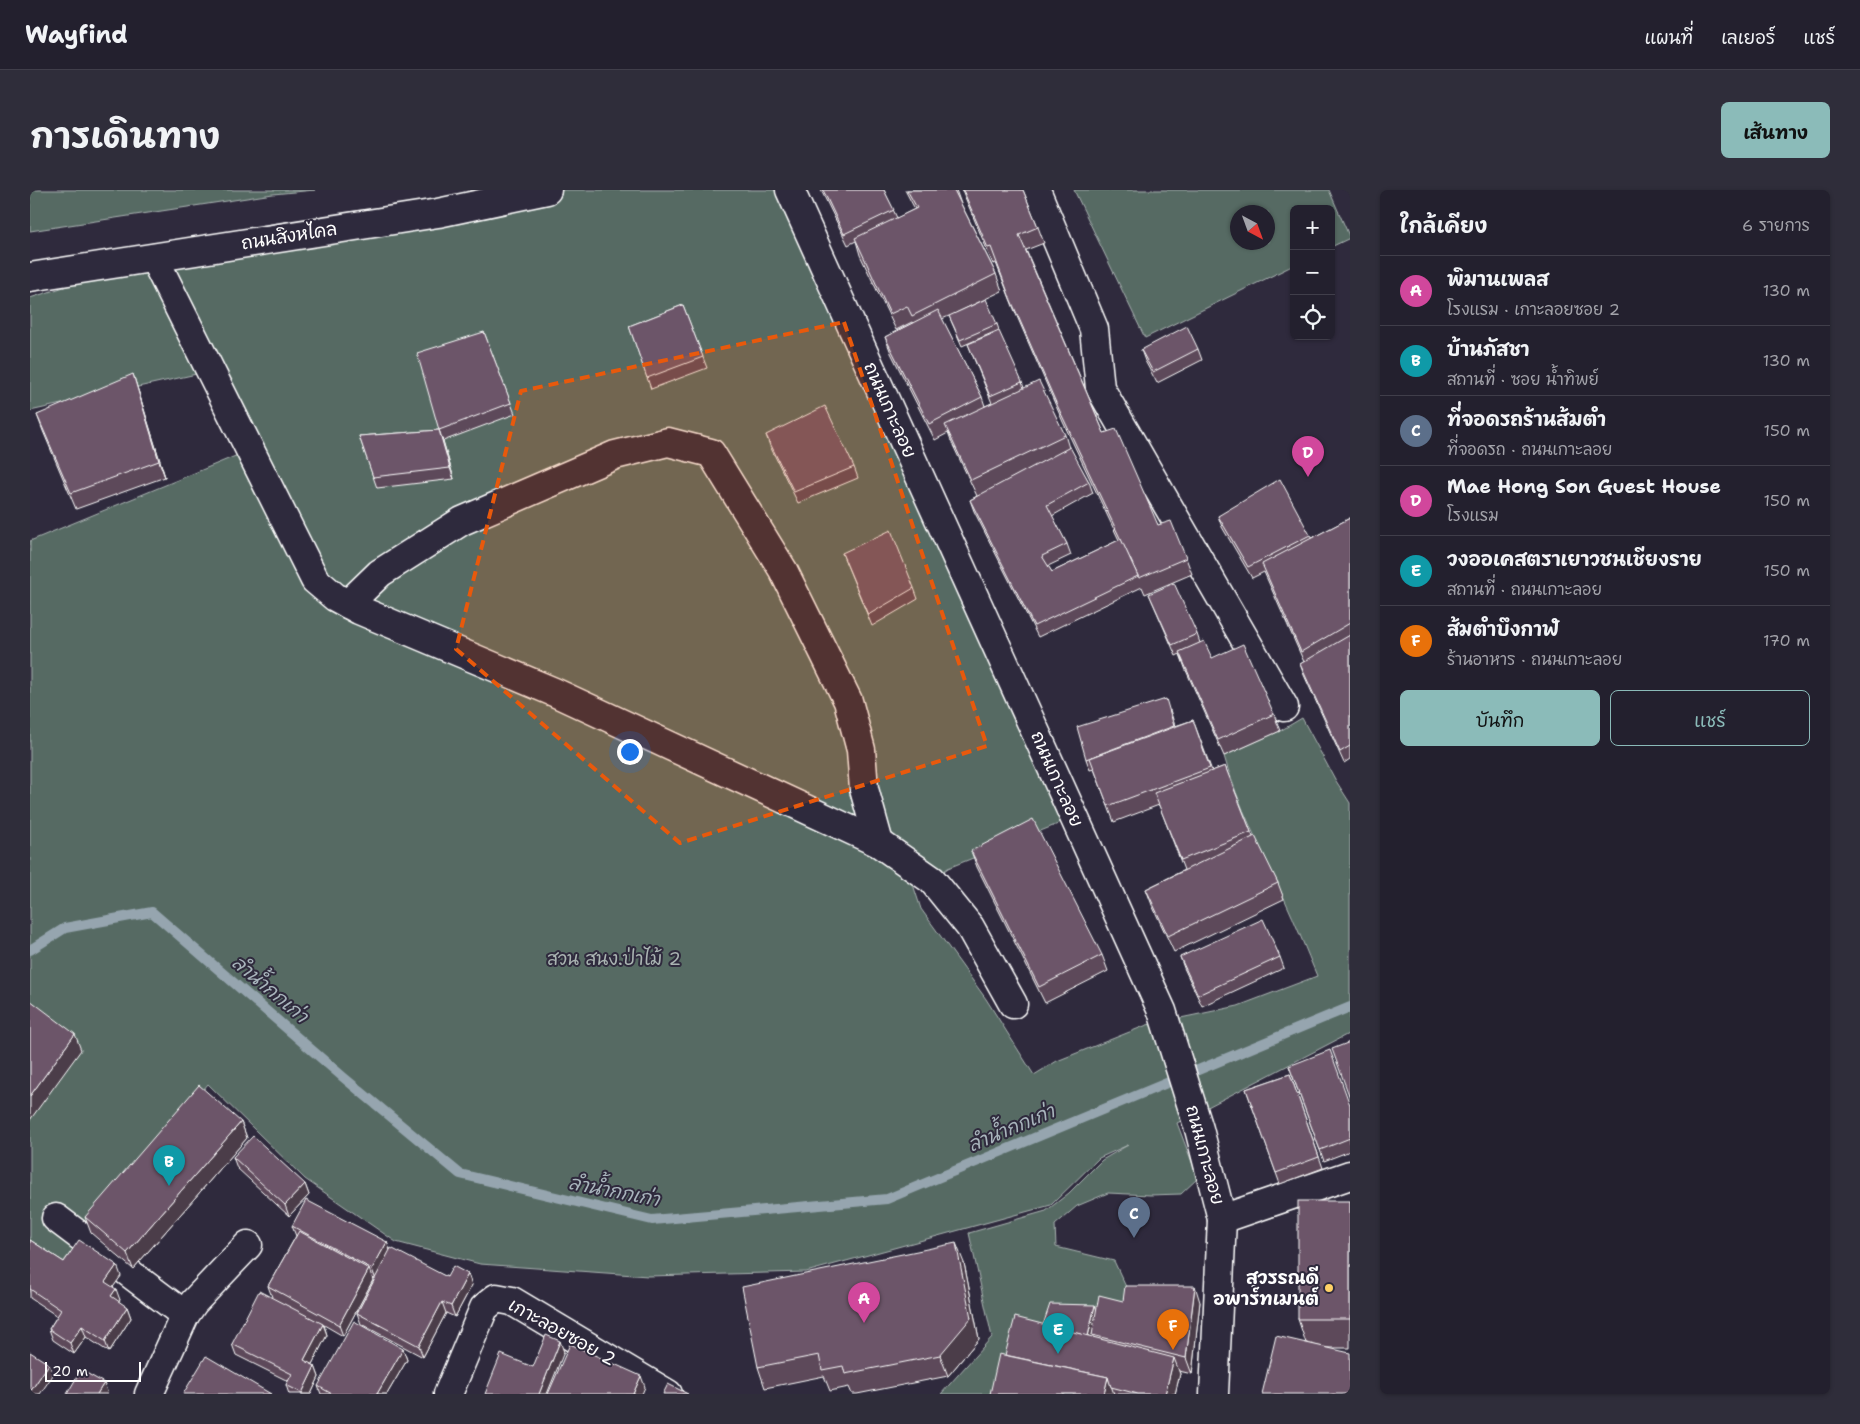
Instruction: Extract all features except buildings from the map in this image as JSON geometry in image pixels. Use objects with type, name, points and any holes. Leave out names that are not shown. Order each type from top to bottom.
[{"type":"street","name":"ถนนสิงหไคล","points":[[30,278],[438,213],[547,190]]},
{"type":"street","name":"ถนนเกาะลอย","points":[[790,190],[1162,1012],[1199,1129],[1222,1219],[1214,1394]]},
{"type":"street","points":[[1036,190],[1094,329],[1100,388],[1284,707]]},
{"type":"street","points":[[154,258],[315,580],[335,597],[348,604],[554,692],[880,843],[932,880],[970,927],[1014,1004]]},
{"type":"street","points":[[348,604],[380,573],[462,521],[615,456],[668,442],[712,453],[783,570],[848,701],[861,750],[864,789],[880,843]]},
{"type":"street","points":[[1222,1219],[1350,1175]]},
{"type":"street","points":[[56,1218],[185,1315]]},
{"type":"street","points":[[148,1394],[185,1315],[194,1302],[248,1245]]},
{"type":"street","name":"เกาะลอยซอย 2","points":[[448,1394],[484,1308],[496,1298],[512,1301],[655,1390]]},
{"type":"highlighted area","points":[[844,322],[987,746],[680,843],[456,649],[521,391]]},
{"type":"green space","points":[[30,190],[315,190],[273,194],[30,231]]},
{"type":"green space","name":"สวน สนง.ป่าไม้ 2","points":[[543,190],[790,190],[1072,812],[1058,824],[948,868],[932,880],[906,863],[921,909],[986,999],[1034,1075],[1057,1061],[1147,1025],[1238,1006],[1317,976],[1243,811],[1224,756],[1280,731],[1302,718],[1350,803],[1350,1033],[1177,1123],[1198,1178],[1181,1194],[1108,1193],[1077,1206],[1055,1225],[1056,1247],[1114,1261],[1126,1287],[1126,1312],[1005,1394],[941,1394],[992,1337],[969,1233],[1046,1211],[1069,1193],[1102,1160],[1128,1145],[1099,1158],[1051,1205],[806,1272],[648,1276],[480,1264],[396,1242],[305,1179],[208,1084],[59,1267],[30,1257],[30,541],[250,450],[210,371],[30,411],[30,298],[154,258]]},
{"type":"green space","points":[[1074,190],[1329,190],[1350,238],[1335,245],[1335,205],[1290,205],[1290,267],[1145,338]]},
{"type":"waterway","name":"ลำน้ำกกเก่า","points":[[30,950],[65,928],[152,912],[343,1077],[460,1174],[652,1220],[887,1199],[1350,1007]]},
{"type":"place","name":"Mae Hong Son Guest House","points":[[1308,477]]},
{"type":"place","name":"บ้านภัสชา","points":[[169,1186]]},
{"type":"place","name":"ที่จอดรถร้านส้มตำ","points":[[1134,1238]]},
{"type":"place","name":"สุวรรณดี อพาร์ทเมนต์","points":[[1329,1288]]},
{"type":"place","name":"พิมานเพลส","points":[[864,1323]]},
{"type":"place","name":"ส้มตำบึงกาฬ","points":[[1173,1350]]},
{"type":"place","name":"วงออเคสตราเยาวชนเชียงราย","points":[[1058,1354]]}]
